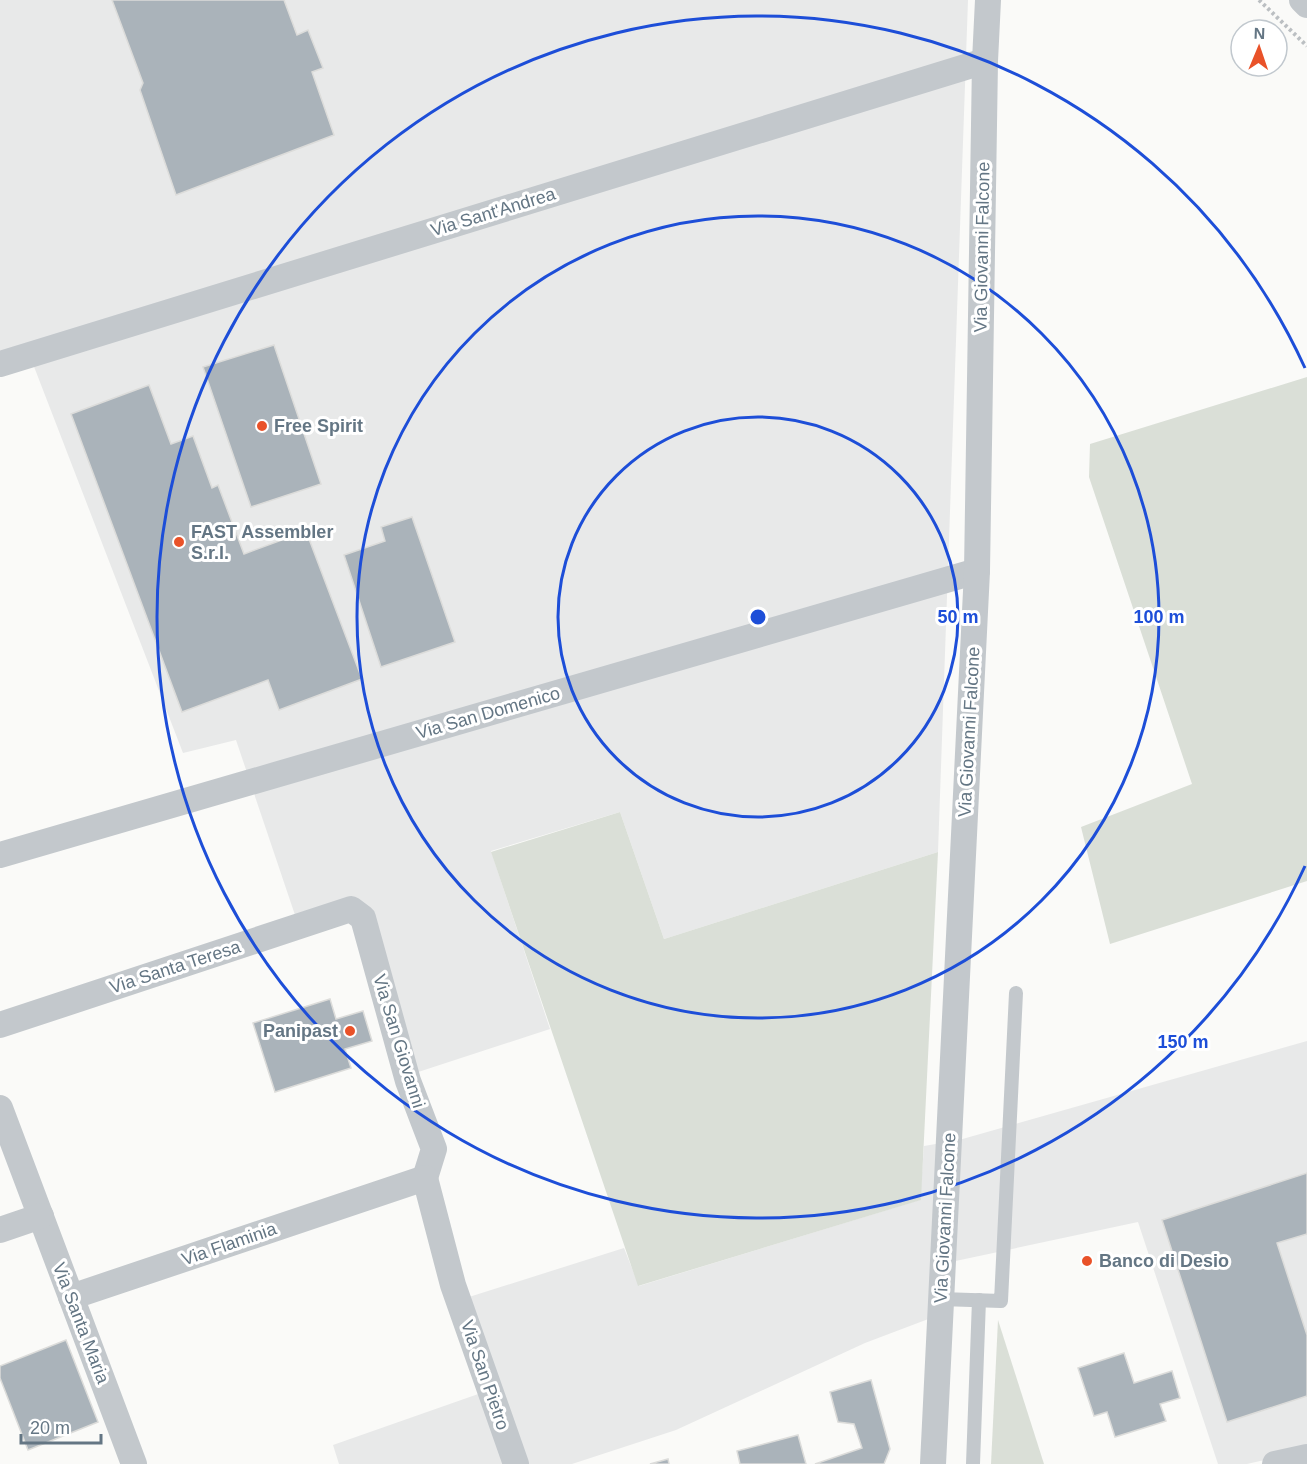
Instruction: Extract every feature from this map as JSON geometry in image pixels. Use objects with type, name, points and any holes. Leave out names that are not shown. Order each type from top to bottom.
[{"type":"street","name":"Via Giovanni Falcone","points":[[933,1464],[977,571],[985,61],[988,0]]},
{"type":"street","points":[[1302,0],[1307,5]]},
{"type":"street","name":"Via Sant'Andrea","points":[[0,364],[985,61]]},
{"type":"street","name":"Via San Domenico","points":[[0,855],[977,571]]},
{"type":"street","name":"Via Santa Teresa","points":[[0,1025],[351,909]]},
{"type":"street","name":"Via San Giovanni","points":[[351,909],[363,918],[408,1081],[434,1149],[425,1178]]},
{"type":"street","name":"Via Santa Maria","points":[[0,1108],[134,1464]]},
{"type":"street","name":"Via Flaminia","points":[[71,1298],[425,1178]]},
{"type":"street","name":"Via San Pietro","points":[[425,1178],[453,1285],[516,1464]]},
{"type":"street","points":[[0,1230],[41,1216]]},
{"type":"street","points":[[1275,1464],[1307,1457]]},
{"type":"lane","points":[[941,1299],[1001,1301],[1016,993]]},
{"type":"lane","points":[[973,1464],[979,1300]]},
{"type":"path","points":[[1259,0],[1307,46]]},
{"type":"shaded area","points":[[0,0],[968,0],[938,852],[664,939],[620,812],[491,851],[550,1029],[406,1076],[357,899],[296,918],[236,740],[183,753],[33,364],[0,374]]},
{"type":"shaded area","points":[[1307,377],[1307,881],[1110,944],[1081,827],[1192,784],[1089,477],[1090,444]]},
{"type":"shaded area","points":[[620,812],[664,939],[938,852],[921,1200],[638,1286],[491,852]]},
{"type":"shaded area","points":[[1307,1041],[1307,1450],[1247,1464],[1218,1464],[1138,1222],[932,1266],[931,1318],[865,1343],[676,1430],[572,1464],[339,1464],[333,1445],[501,1386],[469,1297],[624,1248],[639,1286],[920,1200],[924,1146],[959,1140]]},
{"type":"shaded area","points":[[998,1320],[1044,1464],[991,1464]]},
{"type":"building","points":[[112,0],[284,0],[297,35],[308,30],[323,68],[312,72],[334,135],[176,195],[140,90],[143,83]]},
{"type":"building","name":"Free Spirit","points":[[274,345],[321,484],[251,507],[203,367]]},
{"type":"building","name":"FAST Assembler S.r.l.","points":[[149,385],[171,444],[193,436],[212,488],[218,485],[244,554],[306,531],[362,679],[279,710],[268,680],[182,712],[71,414]]},
{"type":"building","points":[[412,517],[455,642],[381,667],[344,555],[385,541],[381,527]]},
{"type":"building","points":[[330,999],[336,1019],[363,1011],[372,1041],[345,1049],[351,1068],[275,1092],[253,1023]]},
{"type":"building","points":[[1307,1173],[1307,1234],[1277,1243],[1307,1335],[1307,1396],[1227,1422],[1162,1220]]},
{"type":"building","points":[[66,1340],[98,1422],[28,1450],[0,1378],[0,1366]]},
{"type":"building","points":[[1124,1353],[1134,1383],[1172,1371],[1180,1398],[1160,1404],[1166,1421],[1115,1437],[1107,1412],[1094,1416],[1078,1368]]},
{"type":"building","points":[[871,1380],[890,1449],[884,1464],[815,1464],[862,1448],[854,1424],[838,1422],[830,1392]]},
{"type":"building","points":[[798,1435],[806,1464],[740,1464],[737,1451]]},
{"type":"building","points":[[668,1459],[669,1464],[650,1464]]},
{"type":"place","name":"Free Spirit","points":[[262,426]]},
{"type":"place","name":"FAST Assembler S.r.l.","points":[[179,542]]},
{"type":"place","name":"Panipast","points":[[350,1031]]},
{"type":"place","name":"Banco di Desio","points":[[1087,1261]]}]
